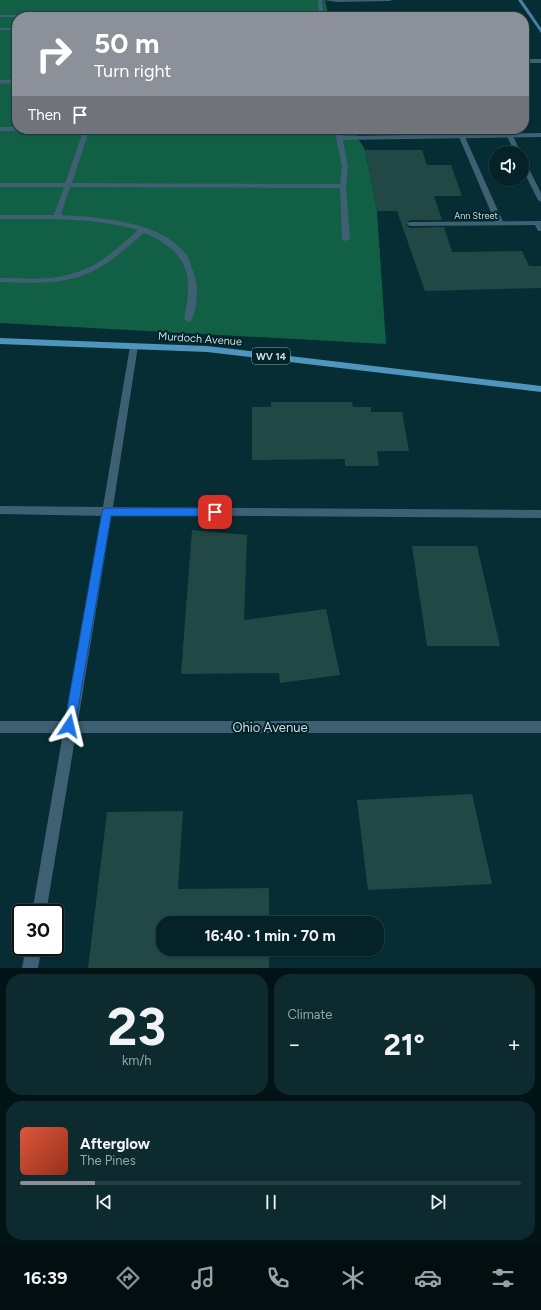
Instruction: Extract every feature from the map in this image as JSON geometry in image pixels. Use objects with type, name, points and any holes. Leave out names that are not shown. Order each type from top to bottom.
[{"type":"main road","name":"Murdoch Avenue","points":[[0,340],[206,349],[541,389]]},
{"type":"street","points":[[320,0],[322,12]]},
{"type":"street","points":[[326,0],[390,0]]},
{"type":"street","points":[[520,0],[528,12]]},
{"type":"street","points":[[529,14],[541,32]]},
{"type":"street","points":[[0,16],[12,16]]},
{"type":"street","points":[[0,29],[12,29]]},
{"type":"street","points":[[529,61],[541,61]]},
{"type":"street","points":[[0,82],[12,82]]},
{"type":"street","points":[[0,129],[12,129]]},
{"type":"street","points":[[56,217],[85,134]]},
{"type":"street","points":[[339,134],[345,167],[343,186],[346,239]]},
{"type":"street","points":[[339,138],[541,135]]},
{"type":"street","points":[[462,136],[500,224]]},
{"type":"street","points":[[510,136],[515,146]]},
{"type":"street","points":[[529,175],[541,200]]},
{"type":"street","points":[[0,185],[343,186]]},
{"type":"street","points":[[0,218],[88,218],[122,222],[156,235],[172,245],[185,258],[192,276],[193,292],[188,319]]},
{"type":"street","name":"Ann Street","points":[[410,224],[540,225]]},
{"type":"street","points":[[0,280],[59,278],[78,274],[109,257],[143,230]]},
{"type":"street","points":[[40,904],[69,726],[107,512],[134,346]]},
{"type":"street","points":[[0,510],[107,512],[541,514]]},
{"type":"street","name":"Ohio Avenue","points":[[0,727],[541,727]]},
{"type":"street","points":[[30,968],[32,956]]},
{"type":"green space","points":[[0,0],[325,0],[328,12],[12,12],[12,134],[357,134],[365,150],[377,211],[386,344],[0,323]]},
{"type":"building","points":[[365,150],[422,150],[427,165],[451,165],[462,196],[434,196],[442,220],[410,220],[405,225],[410,228],[444,227],[452,252],[522,251],[529,266],[541,266],[541,288],[425,291],[397,211],[377,211]]},
{"type":"building","points":[[271,402],[352,402],[353,407],[371,407],[371,412],[402,412],[409,451],[377,451],[379,466],[345,466],[345,459],[252,460],[252,407],[271,407]]},
{"type":"building","points":[[192,530],[247,535],[244,620],[326,609],[340,675],[280,683],[279,673],[181,674]]},
{"type":"building","points":[[412,546],[477,546],[500,646],[427,646]]},
{"type":"building","points":[[472,794],[492,884],[368,890],[357,800]]},
{"type":"building","points":[[183,811],[178,889],[269,888],[269,916],[156,916],[156,956],[269,956],[269,968],[88,968],[107,812]]},
{"type":"route","points":[[69,726],[107,512],[215,512]]}]
